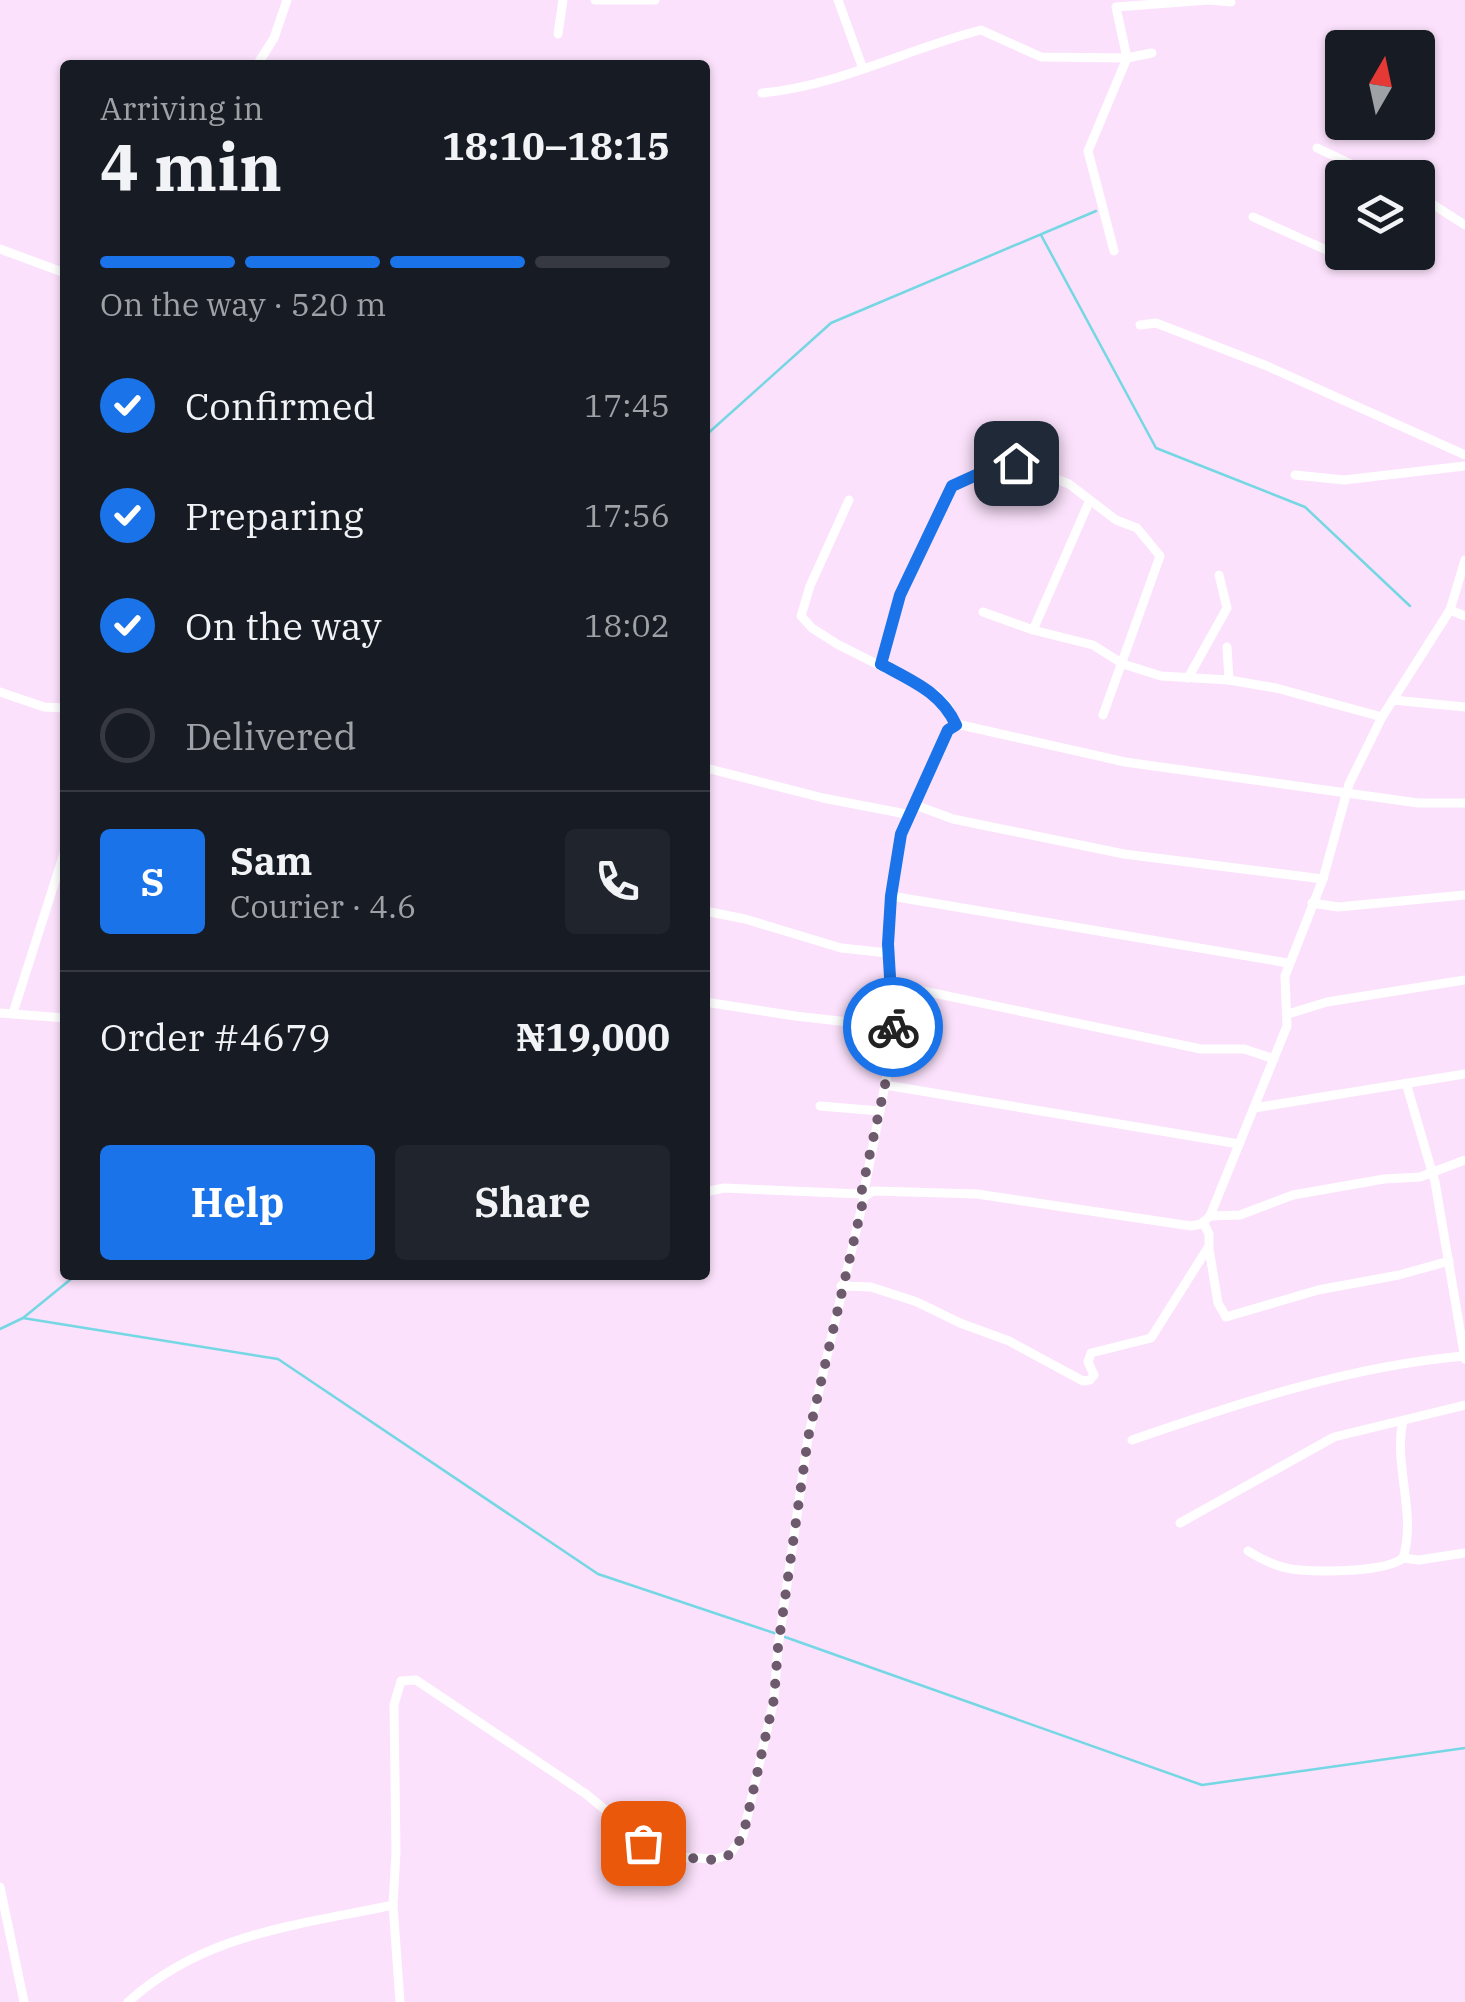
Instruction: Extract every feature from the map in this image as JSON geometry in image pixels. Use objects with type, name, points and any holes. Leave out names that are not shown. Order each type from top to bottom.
[{"type":"street","points":[[259,60],[274,38],[287,0]]},
{"type":"street","points":[[558,34],[563,0]]},
{"type":"street","points":[[595,0],[655,0]]},
{"type":"street","points":[[838,0],[863,70]]},
{"type":"street","points":[[1114,251],[1088,151],[1127,58],[1116,7],[1231,2]]},
{"type":"street","points":[[762,94],[789,91],[863,70],[982,30],[1041,57],[1127,58],[1152,53]]},
{"type":"street","points":[[1317,148],[1343,160]]},
{"type":"street","points":[[1435,206],[1465,226]]},
{"type":"street","points":[[1253,217],[1325,249]]},
{"type":"street","points":[[0,249],[60,272]]},
{"type":"street","points":[[1140,325],[1156,323],[1267,366],[1465,455]]},
{"type":"street","points":[[881,664],[900,595],[952,486],[1016,463],[1069,484],[1116,520],[1137,528],[1160,556],[1103,715]]},
{"type":"street","points":[[1295,474],[1344,480],[1465,466]]},
{"type":"street","points":[[849,500],[810,586],[801,616],[837,644],[936,694],[948,707],[956,725]]},
{"type":"street","points":[[1033,630],[1089,502]]},
{"type":"street","points":[[1449,1261],[1318,1290],[1226,1317],[1218,1303],[1206,1218],[1288,1026],[1283,986],[1288,963],[1323,879],[1347,791],[1382,717],[1450,610],[1465,560]]},
{"type":"street","points":[[1188,678],[1227,608],[1220,574]]},
{"type":"street","points":[[1450,610],[1465,616]]},
{"type":"street","points":[[983,612],[1093,645],[1123,664],[1162,676],[1229,680],[1276,688],[1382,717]]},
{"type":"street","points":[[1227,647],[1229,680]]},
{"type":"street","points":[[0,692],[60,708]]},
{"type":"street","points":[[1393,700],[1465,707]]},
{"type":"street","points":[[400,2002],[392,1905],[396,1852],[394,1705],[401,1681],[416,1680],[586,1794],[654,1852],[714,1860],[729,1855],[743,1836],[774,1699],[808,1438],[885,1085],[893,1027],[888,953],[891,896],[901,834],[948,730],[956,725],[1125,762],[1418,803],[1465,803]]},
{"type":"street","points":[[710,769],[823,798],[913,810],[1124,854],[1323,879]]},
{"type":"street","points":[[13,1013],[60,866]]},
{"type":"street","points":[[1312,903],[1338,907],[1465,895]]},
{"type":"street","points":[[891,896],[1288,963]]},
{"type":"street","points":[[710,912],[841,948],[888,953]]},
{"type":"street","points":[[1288,1014],[1327,1002],[1465,980]]},
{"type":"street","points":[[890,984],[1201,1049],[1244,1049],[1274,1058]]},
{"type":"street","points":[[710,1003],[893,1027]]},
{"type":"street","points":[[0,1013],[60,1018]]},
{"type":"street","points":[[1254,1108],[1465,1074]]},
{"type":"street","points":[[1132,1440],[1348,1374],[1420,1360],[1464,1358],[1432,1172],[1406,1084]]},
{"type":"street","points":[[885,1085],[1239,1144]]},
{"type":"street","points":[[820,1106],[880,1110]]},
{"type":"street","points":[[710,1191],[724,1188],[862,1196],[873,1190],[977,1194],[1191,1226],[1206,1218],[1240,1214],[1293,1195],[1420,1176],[1465,1160]]},
{"type":"street","points":[[841,1286],[871,1287],[916,1302],[1009,1340],[1083,1381],[1094,1374],[1088,1362],[1091,1353],[1144,1343],[1158,1332],[1208,1246]]},
{"type":"street","points":[[1180,1523],[1334,1437],[1465,1405]]},
{"type":"street","points":[[1248,1551],[1265,1562],[1299,1570],[1396,1564],[1403,1558],[1406,1510],[1399,1438],[1402,1421]]},
{"type":"street","points":[[1403,1558],[1419,1560],[1465,1554]]},
{"type":"street","points":[[0,1887],[24,2002]]},
{"type":"street","points":[[128,2002],[170,1968],[242,1936],[392,1905]]},
{"type":"waterway","points":[[710,432],[831,323],[1096,211]]},
{"type":"waterway","points":[[1041,235],[1156,448],[1305,507],[1410,606]]},
{"type":"waterway","points":[[0,1329],[23,1318],[70,1280]]},
{"type":"waterway","points":[[23,1318],[278,1359],[598,1574],[777,1634]]},
{"type":"waterway","points":[[785,1637],[1202,1785],[1465,1748]]},
{"type":"way so far","points":[[643,1843],[664,1856],[714,1860],[729,1855],[743,1836],[774,1699],[808,1438],[864,1197],[861,1194],[885,1085],[893,1027]]},
{"type":"route","points":[[893,1027],[888,944],[901,834],[948,730],[956,725],[948,707],[936,694],[881,664],[900,595],[952,486],[1016,463]]}]
